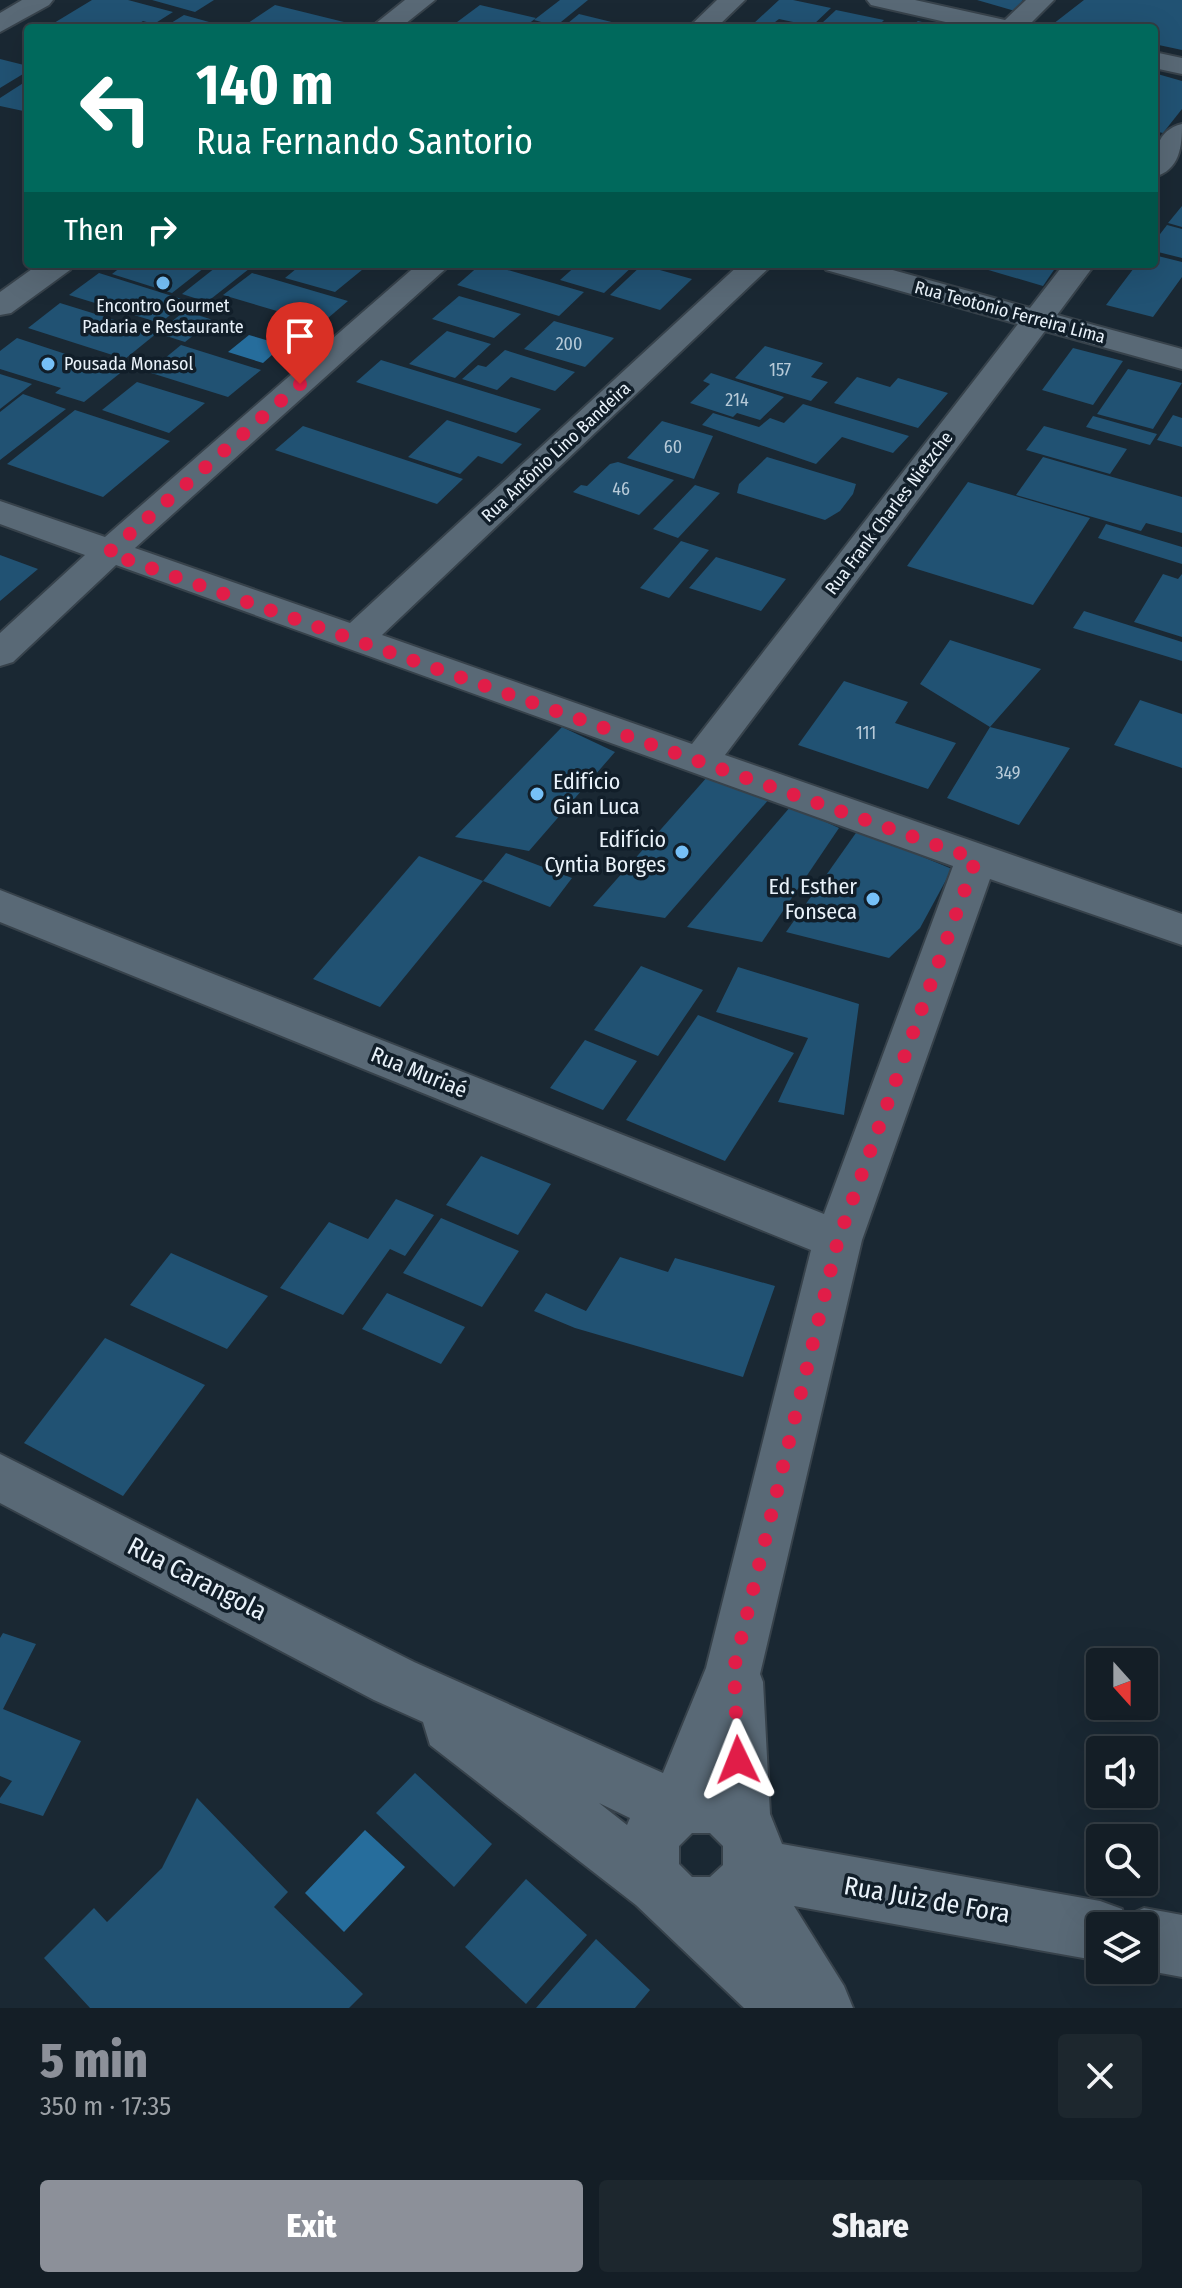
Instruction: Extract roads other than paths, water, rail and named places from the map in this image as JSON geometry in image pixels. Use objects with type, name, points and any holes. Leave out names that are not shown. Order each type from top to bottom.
[{"type":"street","points":[[0,24],[40,0]]},
{"type":"street","points":[[389,24],[422,0]]},
{"type":"street","points":[[705,24],[732,0]]},
{"type":"street","points":[[880,0],[991,24]]},
{"type":"street","points":[[1014,24],[1041,0]]},
{"type":"street","points":[[0,32],[24,39]]},
{"type":"street","points":[[1158,61],[1182,66]]},
{"type":"street","points":[[1158,163],[1182,132]]},
{"type":"street","points":[[0,306],[53,268]]},
{"type":"street","points":[[0,654],[108,553],[431,268]]},
{"type":"street","name":"Rua Antônio Lino Bandeira","points":[[354,640],[754,268]]},
{"type":"street","name":"Rua Teotonio Ferreira Lima","points":[[852,268],[1182,359]]},
{"type":"street","name":"Rua Frank Charles Nietzche","points":[[699,762],[1077,268]]},
{"type":"street","points":[[0,512],[354,640],[1182,930]]},
{"type":"street","points":[[677,1809],[734,1668],[838,1240],[976,859]]},
{"type":"street","name":"Rua Muriaé","points":[[0,905],[838,1240]]},
{"type":"street","name":"Rua Carangola","points":[[0,1477],[394,1681],[677,1809]]},
{"type":"street","points":[[734,1668],[747,1858],[736,1897],[721,1906],[704,1909],[665,1893],[650,1870],[650,1842],[662,1819],[694,1803],[712,1804],[747,1858],[822,2008]]},
{"type":"street","name":"Rua Carangola","points":[[394,1681],[665,1893],[790,2008]]},
{"type":"street","name":"Rua Juiz de Fora","points":[[747,1858],[1086,1928]]},
{"type":"street","points":[[1158,1942],[1182,1946]]},
{"type":"water","points":[[249,335],[283,345],[263,363],[228,352]]},
{"type":"water","points":[[365,1830],[405,1867],[344,1932],[305,1893]]},
{"type":"place","name":"Encontro Gourmet Padaria e Restaurante","points":[[163,283]]},
{"type":"place","name":"Pousada Monasol","points":[[48,364]]},
{"type":"place","name":"Edifício Gian Luca","points":[[537,794]]},
{"type":"place","name":"Edifício Cyntia Borges","points":[[682,852]]},
{"type":"place","name":"Ed. Esther Fonseca","points":[[873,899]]}]
